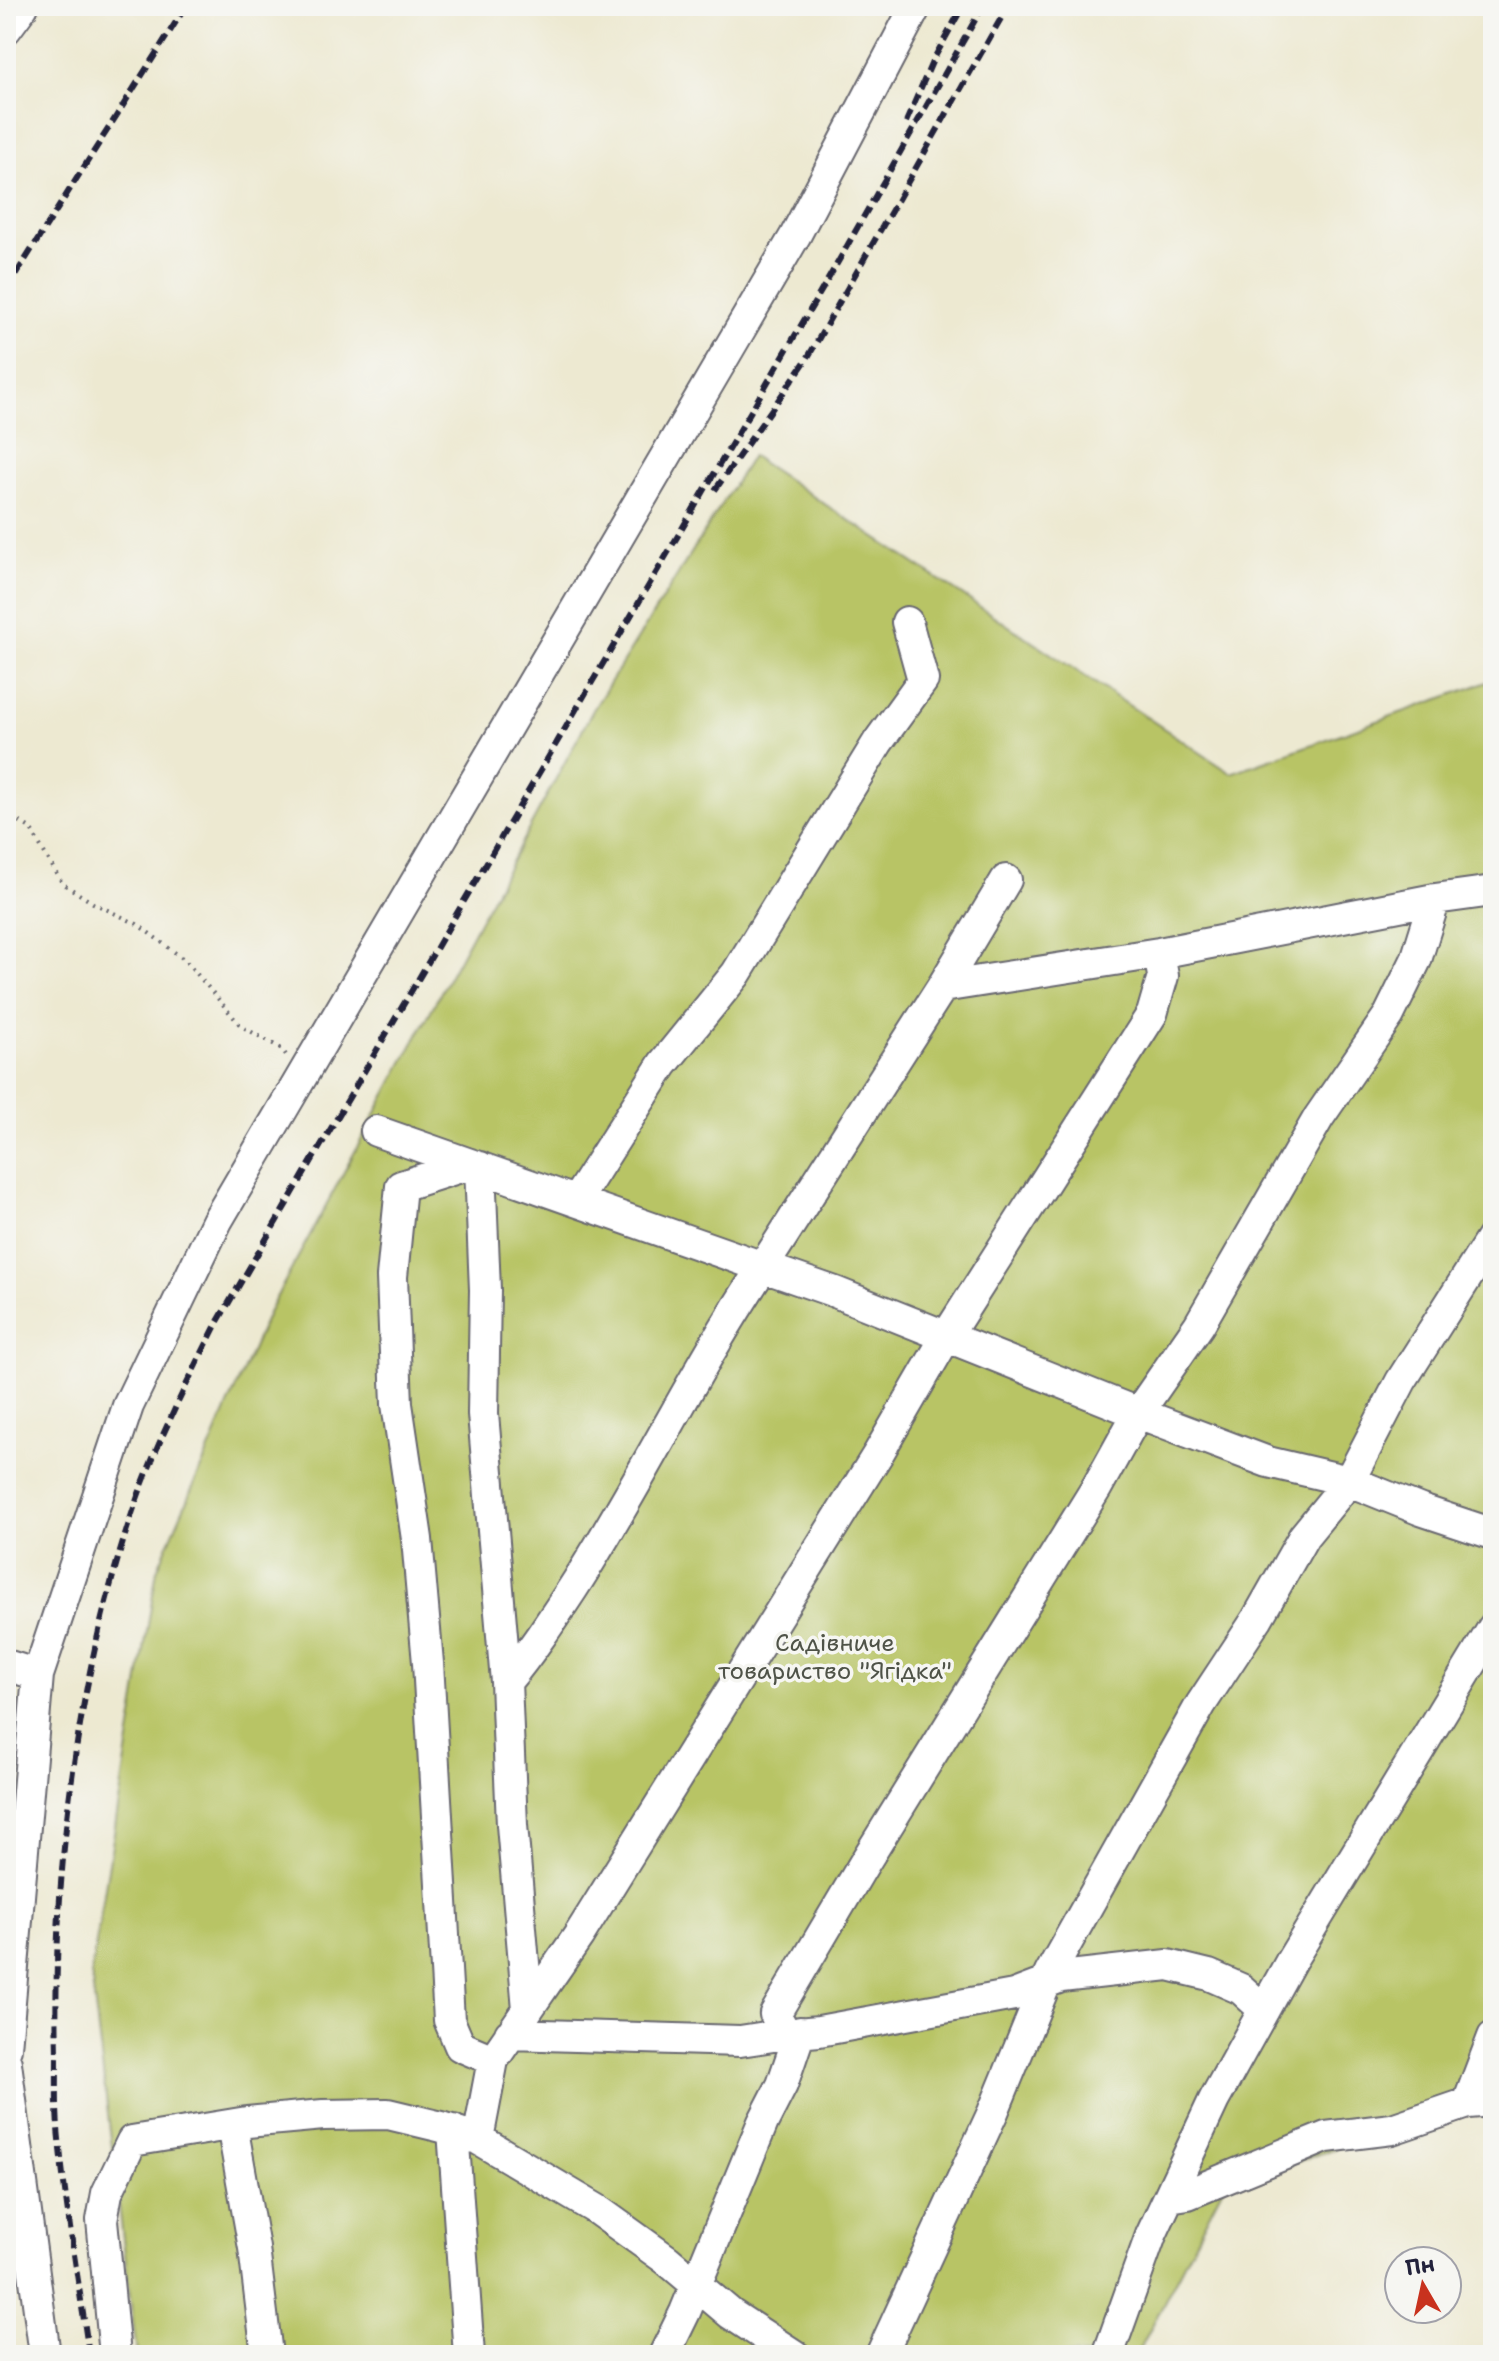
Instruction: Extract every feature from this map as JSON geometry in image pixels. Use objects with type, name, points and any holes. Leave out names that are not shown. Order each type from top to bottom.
[{"type":"street","points":[[6,29],[23,6]]},
{"type":"street","points":[[6,2048],[38,1675],[128,1406],[217,1221],[795,236],[916,6]]},
{"type":"street","points":[[576,1201],[663,1064],[736,974],[878,742],[923,680],[907,622]]},
{"type":"street","points":[[506,1682],[529,1655],[600,1546],[669,1428],[722,1328],[942,987],[1006,880]]},
{"type":"street","points":[[942,987],[1159,953],[1435,899],[1493,891]]},
{"type":"street","points":[[793,2033],[775,2014],[873,1849],[1097,1487],[1138,1413],[1199,1325],[1319,1117],[1389,1015],[1416,960],[1435,899]]},
{"type":"street","points":[[469,2355],[466,2135],[493,2060],[579,1935],[878,1454],[946,1337],[1152,1014],[1163,976],[1159,953]]},
{"type":"street","points":[[376,1131],[835,1292],[1268,1462],[1349,1481],[1493,1534]]},
{"type":"street","points":[[475,1166],[485,1290],[483,1414],[506,1682],[512,1825],[528,2009]]},
{"type":"street","points":[[475,1166],[401,1186],[392,1277],[397,1404],[417,1539],[428,1663],[449,2020],[460,2046],[493,2060]]},
{"type":"street","points":[[881,2355],[993,2112],[1050,1973],[1201,1704],[1257,1619],[1304,1536],[1349,1481],[1401,1381],[1493,1236]]},
{"type":"street","points":[[1108,2355],[1151,2235],[1214,2100],[1264,2010],[1493,1628]]},
{"type":"street","points":[[6,1665],[38,1675]]},
{"type":"street","points":[[510,2034],[740,2041],[819,2031],[1014,1995],[1061,1977],[1168,1965],[1209,1975],[1241,1989],[1264,2010]]},
{"type":"street","points":[[664,2355],[685,2312],[763,2122],[782,2085],[793,2033]]},
{"type":"street","points":[[1169,2197],[1188,2194],[1326,2137],[1392,2129],[1481,2102],[1493,2037]]},
{"type":"street","points":[[6,2063],[45,2355]]},
{"type":"street","points":[[115,2355],[102,2220],[107,2193],[132,2141],[323,2115],[388,2114],[466,2135],[596,2209],[667,2260],[731,2314],[794,2355]]},
{"type":"street","points":[[232,2125],[254,2248],[267,2355]]},
{"type":"path","points":[[6,813],[30,828],[62,883],[93,903],[137,924],[185,960],[241,1026],[282,1049],[302,1076]]},
{"type":"green space","name":"Садівниче товариство \"Ягідка\"","points":[[752,456],[1231,773],[1493,680],[1493,2094],[1223,2187],[1137,2355],[137,2355],[91,1973],[157,1570],[269,1311],[593,710]]},
{"type":"railway","points":[[6,290],[186,6]]},
{"type":"railway","points":[[906,122],[932,62],[963,6]]},
{"type":"railway","points":[[89,2355],[58,2128],[59,1915],[64,1844],[84,1702],[98,1633],[137,1499],[174,1410],[217,1323],[834,269],[983,6]]},
{"type":"railway","points":[[715,490],[807,359],[1008,6]]}]
